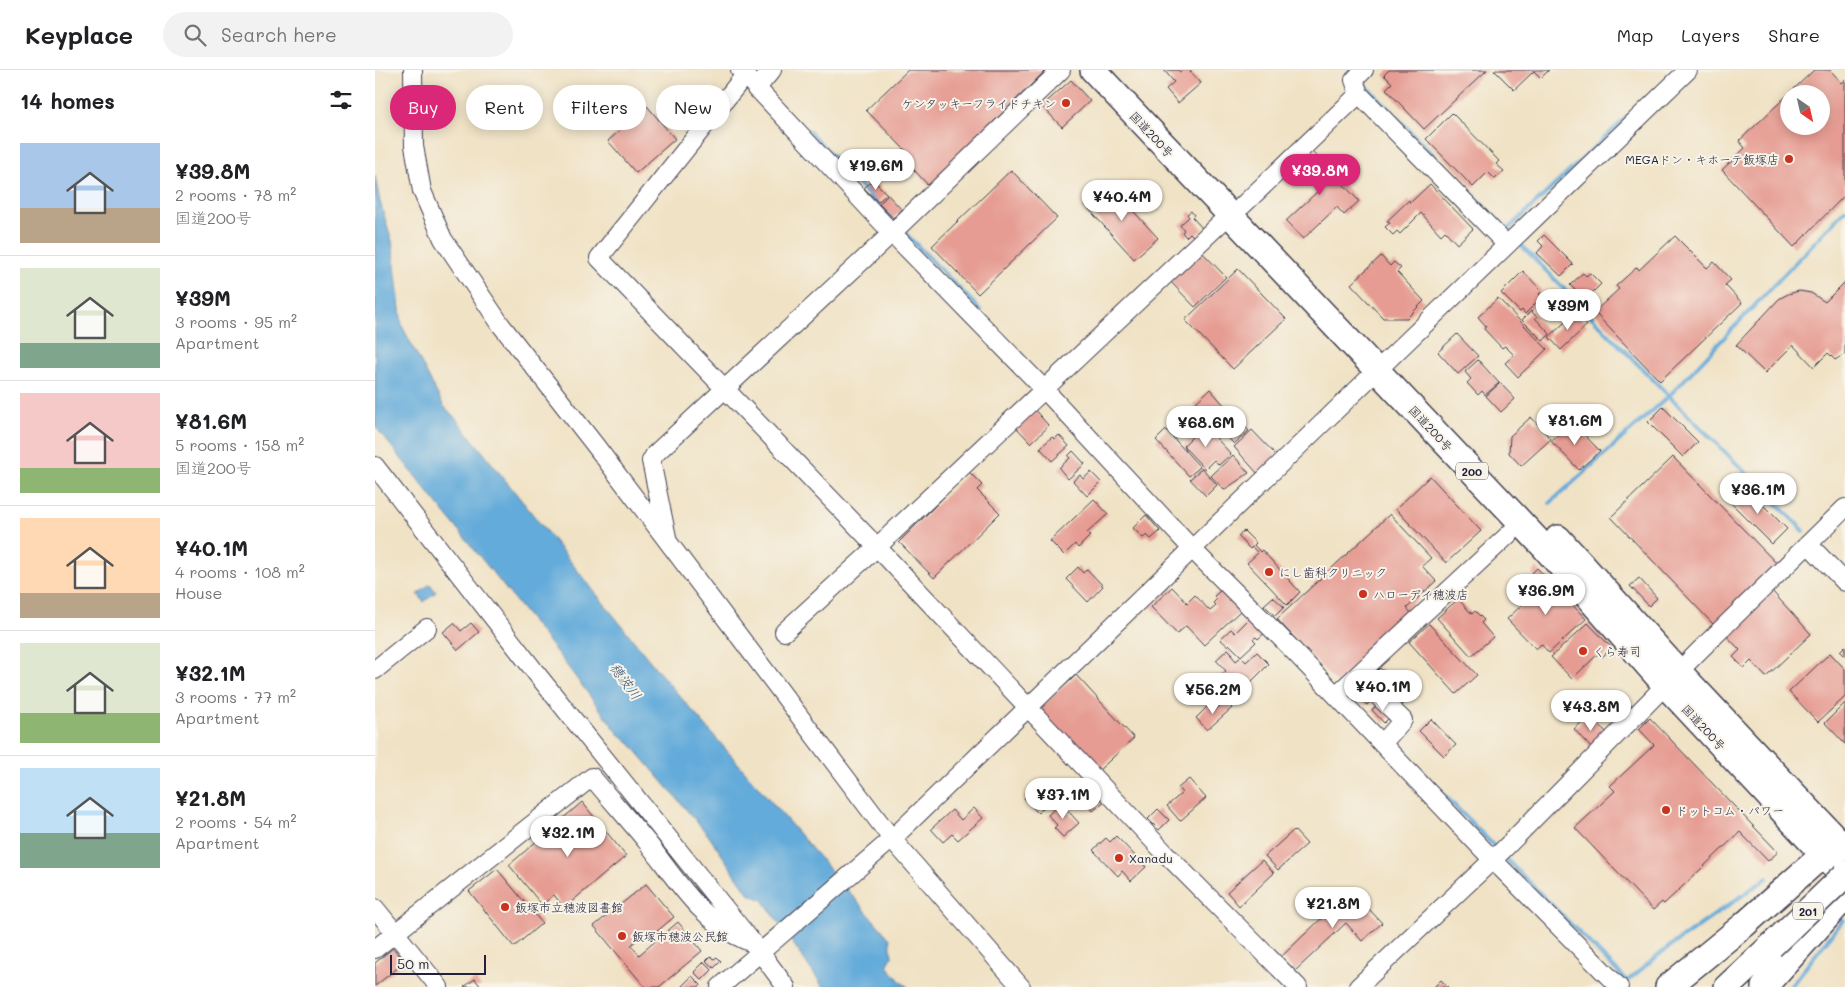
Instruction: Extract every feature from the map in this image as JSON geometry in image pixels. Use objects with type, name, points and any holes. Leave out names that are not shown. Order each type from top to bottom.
[{"type":"highway","name":"国道200号","points":[[1093,70],[1235,211],[1382,365],[1521,523],[1672,679],[1838,845],[1845,877]]},
{"type":"highway","name":"国道200号","points":[[1114,70],[1235,211]]},
{"type":"highway","name":"国道200号","points":[[1382,365],[1449,428],[1566,546],[1672,679]]},
{"type":"highway","points":[[1668,987],[1838,845]]},
{"type":"highway","name":"201","points":[[1727,987],[1845,877]]},
{"type":"highway","points":[[1764,987],[1845,897]]},
{"type":"street","points":[[413,70],[414,146],[423,191],[443,239],[501,325],[669,542],[892,839],[1021,987]]},
{"type":"street","points":[[771,70],[747,78],[599,258],[877,547],[1147,834],[1298,987]]},
{"type":"street","points":[[669,542],[651,461],[655,454],[892,233],[1061,70]]},
{"type":"street","points":[[1364,70],[1354,80],[1359,94],[1506,244]]},
{"type":"street","points":[[720,987],[759,948],[892,839],[1688,70]]},
{"type":"street","points":[[747,78],[892,233],[1044,389],[1193,550],[1336,695],[1386,739],[1498,855],[1615,986]]},
{"type":"street","points":[[784,632],[1359,94]]},
{"type":"street","points":[[375,466],[546,686],[759,948],[786,987]]},
{"type":"street","points":[[1358,987],[1498,855],[1845,508]]},
{"type":"street","points":[[1336,695],[1521,523]]},
{"type":"street","points":[[1808,544],[1845,582]]},
{"type":"street","points":[[375,670],[427,628]]},
{"type":"street","points":[[1380,698],[1403,720],[1386,739]]},
{"type":"street","points":[[375,949],[592,777],[644,838],[701,911],[723,928],[759,948]]},
{"type":"street","points":[[375,908],[439,987]]},
{"type":"water","name":"穂波川","points":[[375,176],[380,202],[392,241],[402,326],[443,405],[458,421],[658,671],[890,939],[892,957],[887,966],[908,987],[823,987],[763,900],[749,894],[708,835],[628,741],[618,733],[558,654],[375,426]]},
{"type":"water","points":[[430,584],[436,592],[424,602],[418,594]]},
{"type":"building","points":[[908,70],[1046,70],[952,163],[956,168],[929,186],[901,156],[906,151],[866,110]]},
{"type":"building","points":[[1164,70],[1178,70],[1180,72],[1189,70],[1201,83],[1178,103],[1166,89],[1174,82]]},
{"type":"building","points":[[1389,70],[1487,70],[1424,129],[1386,89],[1392,83],[1384,75]]},
{"type":"building","points":[[1494,70],[1549,70],[1541,78],[1534,71],[1514,90]]},
{"type":"building","name":"MEGAドン・キホーテ飯塚店","points":[[1814,70],[1830,70],[1842,83],[1845,80],[1845,195],[1794,247],[1722,170],[1745,148],[1739,141],[1780,102],[1780,135],[1830,135],[1830,85],[1798,85]]},
{"type":"building","name":"ケンタッキーフライドチキン","points":[[1071,80],[1090,101],[1062,127],[1042,106]]},
{"type":"building","points":[[646,107],[656,117],[656,130],[667,130],[675,139],[636,173],[608,141],[620,130],[646,130]]},
{"type":"building","points":[[1452,113],[1499,161],[1496,164],[1504,171],[1495,179],[1488,172],[1473,187],[1426,139]]},
{"type":"building","points":[[1311,150],[1359,201],[1344,215],[1337,207],[1303,239],[1286,221],[1318,191],[1295,166]]},
{"type":"building","points":[[1011,170],[1057,218],[978,294],[932,246]]},
{"type":"building","points":[[873,180],[887,194],[878,202],[864,188]]},
{"type":"building","points":[[1430,184],[1473,229],[1457,244],[1445,231],[1441,235],[1421,213],[1400,234],[1397,231],[1393,235],[1385,227],[1390,223],[1387,221],[1409,200],[1410,203]]},
{"type":"building","points":[[1105,187],[1109,192],[1113,189],[1158,238],[1134,259],[1085,205]]},
{"type":"building","points":[[888,195],[902,210],[893,218],[879,204]]},
{"type":"building","points":[[1191,211],[1194,215],[1192,217],[1203,229],[1194,237],[1190,233],[1186,237],[1180,225],[1189,217],[1187,214]]},
{"type":"building","points":[[1544,235],[1573,264],[1561,276],[1537,253],[1543,246],[1538,241]]},
{"type":"building","points":[[1675,236],[1707,268],[1714,262],[1731,280],[1725,285],[1742,303],[1660,381],[1594,312],[1619,289],[1616,286],[1637,267],[1639,270]]},
{"type":"building","points":[[1200,250],[1226,277],[1195,307],[1169,280]]},
{"type":"building","points":[[1381,256],[1390,266],[1394,262],[1401,268],[1397,272],[1424,301],[1407,318],[1383,318],[1351,284]]},
{"type":"building","points":[[1238,269],[1286,319],[1233,369],[1185,320]]},
{"type":"building","points":[[1523,271],[1542,291],[1539,294],[1542,297],[1525,314],[1522,310],[1520,312],[1501,293]]},
{"type":"building","points":[[1583,273],[1586,276],[1590,273],[1601,284],[1585,300],[1570,285]]},
{"type":"building","points":[[1845,282],[1845,354],[1835,360],[1828,353],[1814,367],[1793,345],[1765,373],[1736,345],[1779,299],[1799,291],[1811,293],[1825,302]]},
{"type":"building","points":[[1498,298],[1547,349],[1518,377],[1505,363],[1514,355],[1505,346],[1502,348],[1484,329],[1486,326],[1478,317]]},
{"type":"building","points":[[1531,311],[1550,334],[1543,341],[1522,320]]},
{"type":"building","points":[[1575,313],[1587,325],[1561,350],[1549,337]]},
{"type":"building","points":[[1457,334],[1478,356],[1458,374],[1438,352]]},
{"type":"building","points":[[1478,360],[1499,383],[1485,395],[1482,391],[1478,395],[1467,383],[1471,379],[1465,372]]},
{"type":"building","points":[[1500,383],[1515,399],[1501,412],[1486,396]]},
{"type":"building","points":[[1210,389],[1225,406],[1208,421],[1193,405]]},
{"type":"building","points":[[1032,407],[1049,426],[1031,443],[1013,424]]},
{"type":"building","points":[[1227,407],[1249,431],[1234,444],[1212,421]]},
{"type":"building","points":[[1663,407],[1698,442],[1683,457],[1648,422]]},
{"type":"building","points":[[1531,417],[1551,439],[1521,466],[1509,453],[1510,436]]},
{"type":"building","points":[[1572,422],[1600,451],[1579,470],[1551,441]]},
{"type":"building","points":[[1204,425],[1231,454],[1219,465],[1214,460],[1205,469],[1183,446]]},
{"type":"building","points":[[1166,430],[1200,467],[1189,476],[1156,440]]},
{"type":"building","points":[[1252,430],[1277,456],[1258,474],[1234,447]]},
{"type":"building","points":[[1059,435],[1069,446],[1052,461],[1040,448],[1052,437],[1055,439]]},
{"type":"building","points":[[1073,451],[1085,464],[1068,479],[1059,468],[1070,458],[1068,456]]},
{"type":"building","points":[[1233,455],[1249,473],[1224,490],[1211,476]]},
{"type":"building","points":[[1673,457],[1778,565],[1713,624],[1611,517]]},
{"type":"building","points":[[1202,468],[1217,485],[1206,496],[1190,479]]},
{"type":"building","points":[[969,472],[982,485],[977,490],[1000,513],[934,578],[899,542]]},
{"type":"building","points":[[1091,472],[1101,482],[1087,496],[1073,481],[1080,475],[1083,479]]},
{"type":"building","points":[[1430,476],[1481,531],[1446,563],[1396,509]]},
{"type":"building","points":[[1744,486],[1787,529],[1772,544],[1729,501]]},
{"type":"building","points":[[1094,499],[1108,514],[1087,533],[1090,536],[1078,548],[1075,544],[1064,555],[1050,541]]},
{"type":"building","name":"ハローデイ穂波店","points":[[1390,514],[1431,558],[1422,566],[1436,581],[1407,608],[1411,613],[1336,683],[1277,619]]},
{"type":"building","points":[[1146,515],[1160,531],[1151,539],[1147,535],[1143,538],[1133,528]]},
{"type":"building","name":"にし歯科クリニック","points":[[1244,531],[1256,543],[1254,545],[1260,552],[1262,550],[1300,592],[1287,605],[1247,563],[1258,553],[1252,547],[1250,549],[1238,536]]},
{"type":"building","points":[[1078,567],[1083,573],[1087,569],[1103,586],[1088,602],[1066,579]]},
{"type":"building","points":[[1537,568],[1586,619],[1549,653],[1541,644],[1536,649],[1507,619],[1543,585],[1532,573]]},
{"type":"building","points":[[1639,578],[1657,598],[1649,606],[1630,586]]},
{"type":"building","points":[[1226,586],[1240,601],[1236,606],[1240,611],[1204,645],[1186,626],[1177,634],[1151,607],[1172,587],[1187,603],[1195,595],[1210,611],[1216,606],[1213,603],[1217,599],[1214,596]]},
{"type":"building","points":[[1771,590],[1811,634],[1766,677],[1751,661],[1744,668],[1733,657],[1740,650],[1725,634]]},
{"type":"building","points":[[1273,597],[1284,607],[1275,616],[1264,605]]},
{"type":"building","points":[[1458,599],[1472,614],[1475,611],[1484,620],[1481,623],[1493,637],[1471,656],[1437,618]]},
{"type":"building","points":[[1253,615],[1268,630],[1258,639],[1256,637],[1253,639],[1256,642],[1241,656],[1229,644],[1228,646],[1220,639],[1231,629],[1235,633]]},
{"type":"building","points":[[454,623],[461,631],[471,623],[479,632],[458,650],[443,632]]},
{"type":"building","name":"くら寿司","points":[[1588,623],[1612,648],[1602,657],[1599,653],[1572,679],[1551,657]]},
{"type":"building","points":[[1429,624],[1477,675],[1456,694],[1409,642]]},
{"type":"building","points":[[1845,646],[1845,656],[1840,651]]},
{"type":"building","points":[[1228,649],[1236,661],[1241,657],[1246,662],[1257,652],[1269,664],[1239,694],[1221,675],[1226,671],[1216,660]]},
{"type":"building","points":[[1830,653],[1845,669],[1845,697],[1818,722],[1789,692]]},
{"type":"building","points":[[1380,668],[1392,680],[1383,689],[1371,677]]},
{"type":"building","points":[[1076,675],[1134,738],[1097,772],[1039,709]]},
{"type":"building","points":[[1363,684],[1375,697],[1367,705],[1355,693]]},
{"type":"building","points":[[1397,686],[1409,698],[1400,706],[1388,694]]},
{"type":"building","points":[[1225,701],[1232,708],[1207,730],[1196,718],[1210,704],[1215,710]]},
{"type":"building","points":[[1381,702],[1393,714],[1384,723],[1372,710]]},
{"type":"building","points":[[1845,703],[1845,744],[1825,723]]},
{"type":"building","points":[[1590,715],[1608,734],[1592,749],[1574,729]]},
{"type":"building","name":"ドットコム・パワー","points":[[1650,718],[1778,852],[1768,861],[1740,832],[1664,904],[1662,902],[1653,910],[1575,828],[1615,791],[1610,786],[1654,745],[1639,729]]},
{"type":"building","points":[[1431,719],[1456,745],[1444,756],[1419,731]]},
{"type":"building","points":[[1045,779],[1058,793],[1038,813],[1024,798]]},
{"type":"building","points":[[1189,779],[1206,798],[1180,821],[1167,806],[1182,793],[1178,788]]},
{"type":"building","points":[[1092,785],[1106,800],[1093,811],[1080,797]]},
{"type":"building","points":[[582,802],[626,856],[564,908],[554,895],[542,905],[509,865]]},
{"type":"building","points":[[1061,803],[1079,823],[1063,837],[1054,828],[1057,825],[1048,815]]},
{"type":"building","points":[[974,808],[983,818],[958,840],[952,834],[943,842],[931,829],[952,810],[961,820]]},
{"type":"building","points":[[1158,809],[1169,820],[1159,830],[1148,819]]},
{"type":"building","points":[[1294,830],[1307,844],[1278,870],[1265,856]]},
{"type":"building","name":"Xanadu","points":[[1116,836],[1146,867],[1131,881],[1122,871],[1118,876],[1093,850],[1106,838],[1110,842]]},
{"type":"building","points":[[1262,860],[1274,873],[1239,906],[1227,892]]},
{"type":"building","name":"飯塚市立穂波図書館","points":[[497,869],[542,923],[514,947],[469,891]]},
{"type":"building","name":"飯塚市穂波公民館","points":[[646,884],[674,917],[649,938],[645,933],[631,945],[639,955],[678,922],[702,951],[659,987],[645,987],[594,926]]},
{"type":"building","points":[[1351,890],[1382,923],[1362,941],[1346,923],[1295,971],[1281,957]]},
{"type":"building","points":[[393,948],[405,962],[375,986],[375,963]]},
{"type":"building","points":[[711,956],[714,959],[717,957],[721,961],[714,968],[706,961]]},
{"type":"building","points":[[704,962],[712,970],[702,980],[694,972]]},
{"type":"building","points":[[692,976],[701,985],[698,987],[681,987]]},
{"type":"building","points":[[475,979],[481,987],[464,987]]},
{"type":"building","points":[[1441,980],[1448,987],[1434,987]]},
{"type":"waterway","points":[[1364,84],[1508,231]]},
{"type":"waterway","points":[[1507,230],[1630,114]]},
{"type":"waterway","points":[[809,131],[891,219]]},
{"type":"waterway","points":[[1804,531],[1669,396],[1845,210]]},
{"type":"waterway","points":[[902,230],[981,311]]},
{"type":"waterway","points":[[1521,245],[1669,396],[1550,503]]},
{"type":"waterway","points":[[1156,497],[1186,529]]},
{"type":"waterway","points":[[1403,753],[1498,850]]},
{"type":"waterway","points":[[1504,857],[1627,981]]},
{"type":"waterway","points":[[1626,982],[1665,950],[1767,878]]},
{"type":"waterway","points":[[1790,987],[1843,920]]},
{"type":"place","name":"ケンタッキーフライドチキン","points":[[1066,103]]},
{"type":"place","name":"MEGAドン・キホーテ飯塚店","points":[[1789,159]]},
{"type":"place","name":"にし歯科クリニック","points":[[1269,572]]},
{"type":"place","name":"ハローデイ穂波店","points":[[1363,594]]},
{"type":"place","name":"くら寿司","points":[[1583,651]]},
{"type":"place","name":"ドットコム・パワー","points":[[1666,810]]},
{"type":"place","name":"Xanadu","points":[[1119,858]]},
{"type":"place","name":"飯塚市立穂波図書館","points":[[505,907]]},
{"type":"place","name":"飯塚市穂波公民館","points":[[622,936]]}]
